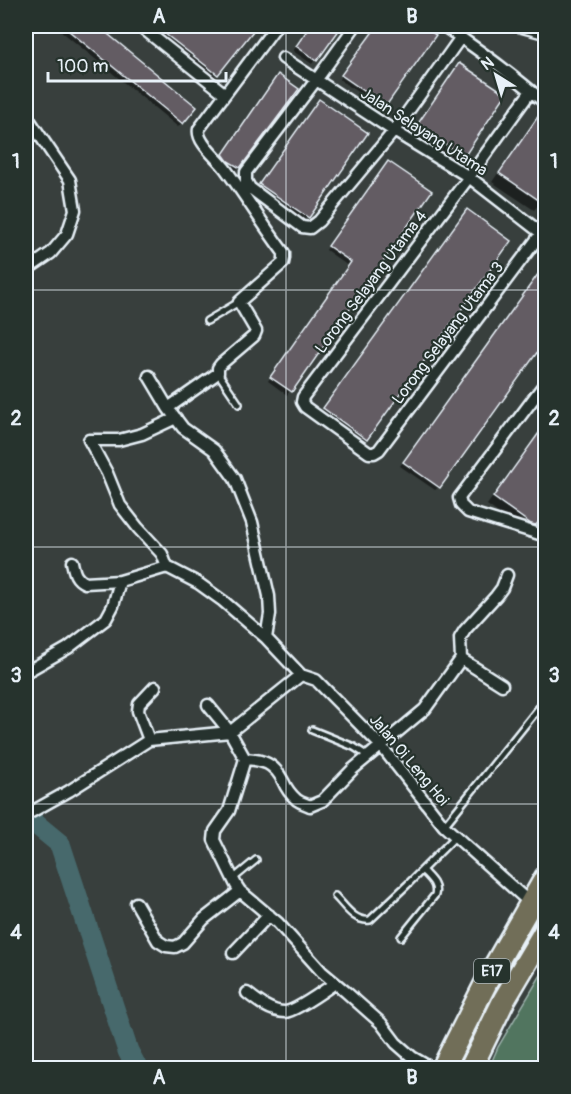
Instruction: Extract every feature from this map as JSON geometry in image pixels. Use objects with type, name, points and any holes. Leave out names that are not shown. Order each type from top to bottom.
[{"type":"highway","name":"E17","points":[[443,1068],[492,971],[546,877]]},
{"type":"highway","name":"E17","points":[[471,1068],[504,1000],[546,929]]},
{"type":"street","points":[[140,26],[225,94]]},
{"type":"street","points":[[168,408],[218,373],[221,364],[255,334],[256,331],[239,302],[283,263],[284,253],[198,134],[199,129],[276,26]]},
{"type":"street","points":[[355,26],[246,172],[246,181],[250,188],[302,227],[310,228],[319,221],[394,131],[461,37]]},
{"type":"street","points":[[444,26],[546,104]]},
{"type":"street","name":"Jalan Selayang Utama","points":[[283,57],[394,131],[469,177],[544,232]]},
{"type":"street","name":"Lorong Selayang Utama 4","points":[[380,450],[369,453],[305,407],[303,397],[531,91]]},
{"type":"street","points":[[26,115],[70,180],[75,210],[67,234],[51,253],[26,270]]},
{"type":"street","name":"Lorong Selayang Utama 3","points":[[380,450],[544,232]]},
{"type":"street","points":[[149,376],[183,428],[214,450],[235,479],[252,522],[269,596],[270,614],[266,638]]},
{"type":"street","points":[[546,382],[459,498],[468,512],[546,536]]},
{"type":"street","points":[[72,562],[77,578],[84,583],[120,581],[167,567],[162,554],[120,506],[107,473],[88,440],[119,440],[142,434],[176,418]]},
{"type":"street","name":"Jalan Oi Leng Hoi","points":[[167,567],[198,583],[223,601],[266,638],[301,675],[316,680],[382,747],[444,826],[530,903]]},
{"type":"street","points":[[245,759],[259,760],[271,765],[297,800],[310,806],[322,801],[353,769],[425,709],[461,659],[460,638],[502,588],[507,574]]},
{"type":"street","points":[[27,666],[68,648],[106,619],[113,606],[120,581]]},
{"type":"street","points":[[461,659],[502,685]]},
{"type":"street","points":[[26,815],[69,791],[148,740],[230,732],[301,675]]},
{"type":"street","points":[[148,740],[138,711],[139,704],[155,687]]},
{"type":"street","points":[[208,705],[230,732],[245,759],[230,811],[215,831],[214,840],[240,891],[278,923],[322,972],[381,1023],[396,1043],[412,1057],[431,1068]]},
{"type":"street","points":[[136,903],[158,941],[166,946],[175,947],[183,943],[204,919],[240,891]]},
{"type":"street","points":[[233,953],[269,915]]},
{"type":"street","points":[[247,993],[270,1009],[286,1012],[335,983]]},
{"type":"lane","points":[[509,26],[546,36]]},
{"type":"lane","points":[[207,321],[239,302]]},
{"type":"lane","points":[[218,373],[239,404]]},
{"type":"lane","points":[[444,826],[546,699]]},
{"type":"lane","points":[[312,730],[354,747],[369,757]]},
{"type":"lane","points":[[335,896],[353,916],[362,921],[370,920],[455,837]]},
{"type":"lane","points":[[233,879],[256,860]]},
{"type":"lane","points":[[401,937],[435,895],[435,885],[422,870]]},
{"type":"green space","points":[[545,968],[545,1068],[489,1068],[498,1047]]},
{"type":"building","points":[[63,26],[98,26],[197,107],[183,124]]},
{"type":"building","points":[[155,26],[257,26],[218,75]]},
{"type":"building","points":[[310,26],[342,26],[317,61],[296,46]]},
{"type":"building","points":[[377,26],[422,26],[436,35],[386,106],[341,75]]},
{"type":"building","points":[[459,63],[506,94],[464,157],[417,125]]},
{"type":"building","points":[[278,74],[299,89],[240,168],[228,161],[223,154]]},
{"type":"building","points":[[319,99],[368,133],[309,218],[259,184]]},
{"type":"building","points":[[539,115],[546,120],[546,205],[499,173]]},
{"type":"building","points":[[388,161],[432,191],[292,392],[270,377],[351,262],[328,246]]},
{"type":"building","points":[[467,209],[511,241],[367,440],[323,408]]},
{"type":"building","points":[[546,263],[546,340],[440,488],[403,462]]},
{"type":"building","points":[[546,423],[546,513],[536,525],[531,524],[493,497]]},
{"type":"waterway","points":[[26,816],[60,844],[128,1051],[137,1068]]}]
